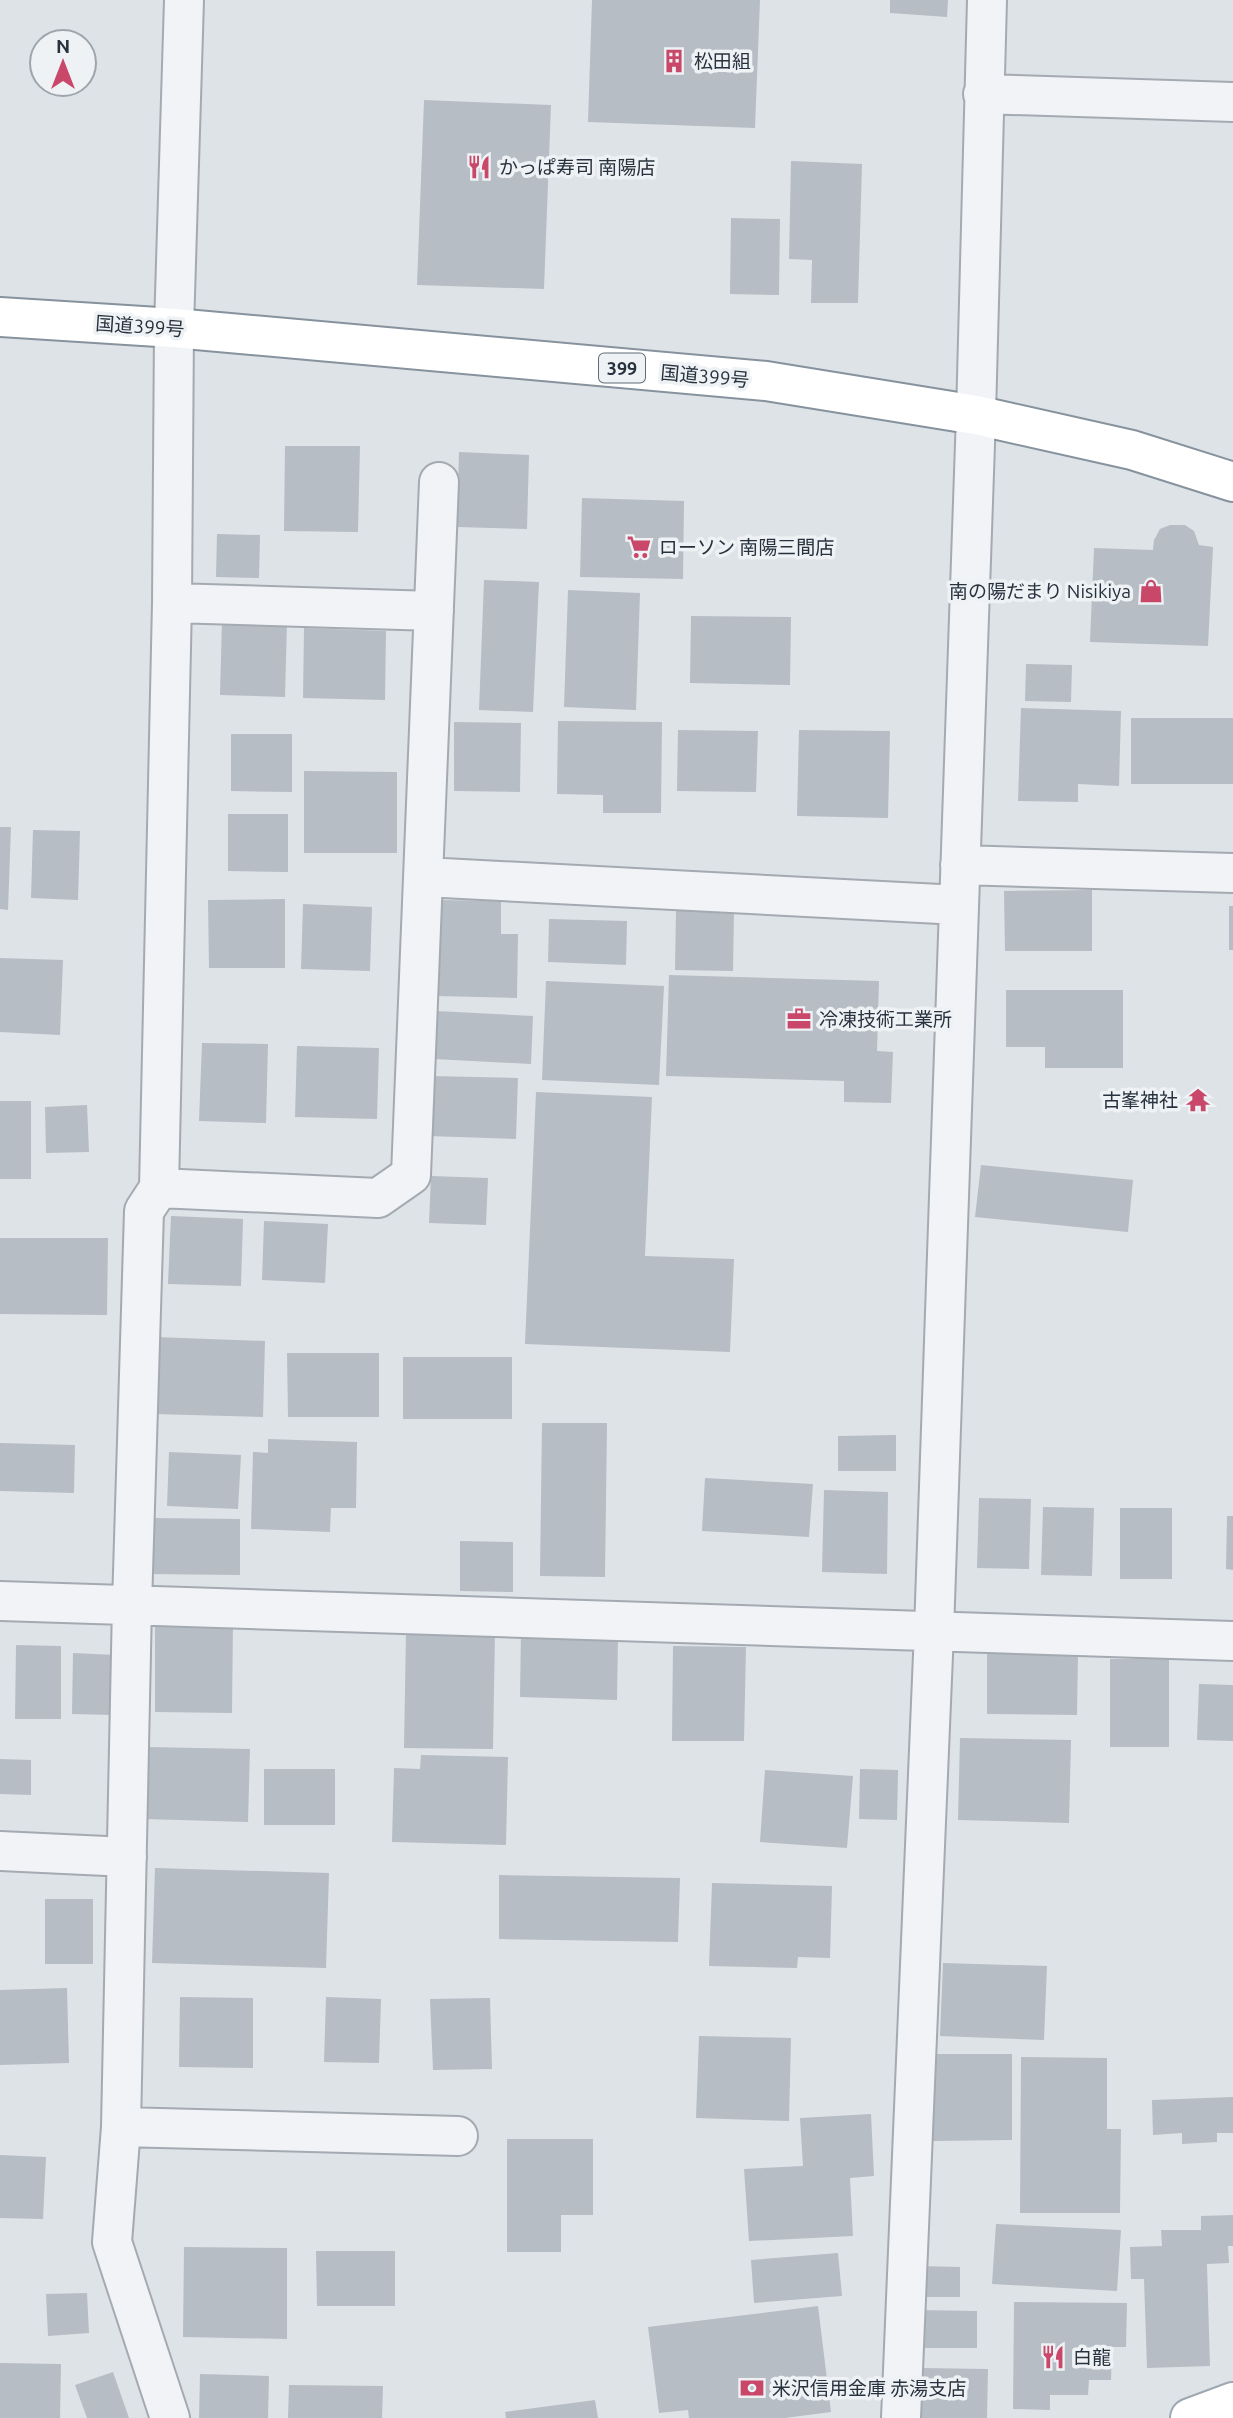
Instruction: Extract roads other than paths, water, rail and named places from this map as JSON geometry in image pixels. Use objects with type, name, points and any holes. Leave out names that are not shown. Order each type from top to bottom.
[{"type":"main road","name":"国道399号","points":[[0,317],[174,328],[766,381],[976,415],[1132,450],[1233,482]]},
{"type":"main road","points":[[1189,2418],[1233,2402]]},
{"type":"street","points":[[170,2418],[112,2242],[121,2127],[132,1605],[144,1211],[159,1188],[172,603],[174,328],[184,0]]},
{"type":"street","points":[[901,2418],[934,1631],[976,415],[987,0]]},
{"type":"street","points":[[983,94],[1233,102]]},
{"type":"street","points":[[159,1188],[377,1198],[411,1175],[439,482]]},
{"type":"street","points":[[172,603],[434,611]]},
{"type":"street","points":[[960,865],[1233,873]]},
{"type":"street","points":[[424,877],[959,905]]},
{"type":"street","points":[[0,1601],[1233,1641]]},
{"type":"street","points":[[0,1851],[127,1857]]},
{"type":"street","points":[[121,2127],[458,2136]]},
{"type":"place","name":"松田組","points":[[674,61]]},
{"type":"place","name":"かっぱ寿司 南陽店","points":[[479,167]]},
{"type":"place","name":"ローソン 南陽三間店","points":[[639,547]]},
{"type":"place","name":"南の陽だまり Nisikiya","points":[[1151,591]]},
{"type":"place","name":"冷凍技術工業所","points":[[799,1019]]},
{"type":"place","name":"古峯神社","points":[[1198,1100]]},
{"type":"place","name":"白龍","points":[[1053,2357]]},
{"type":"place","name":"米沢信用金庫 赤湯支店","points":[[752,2388]]}]
